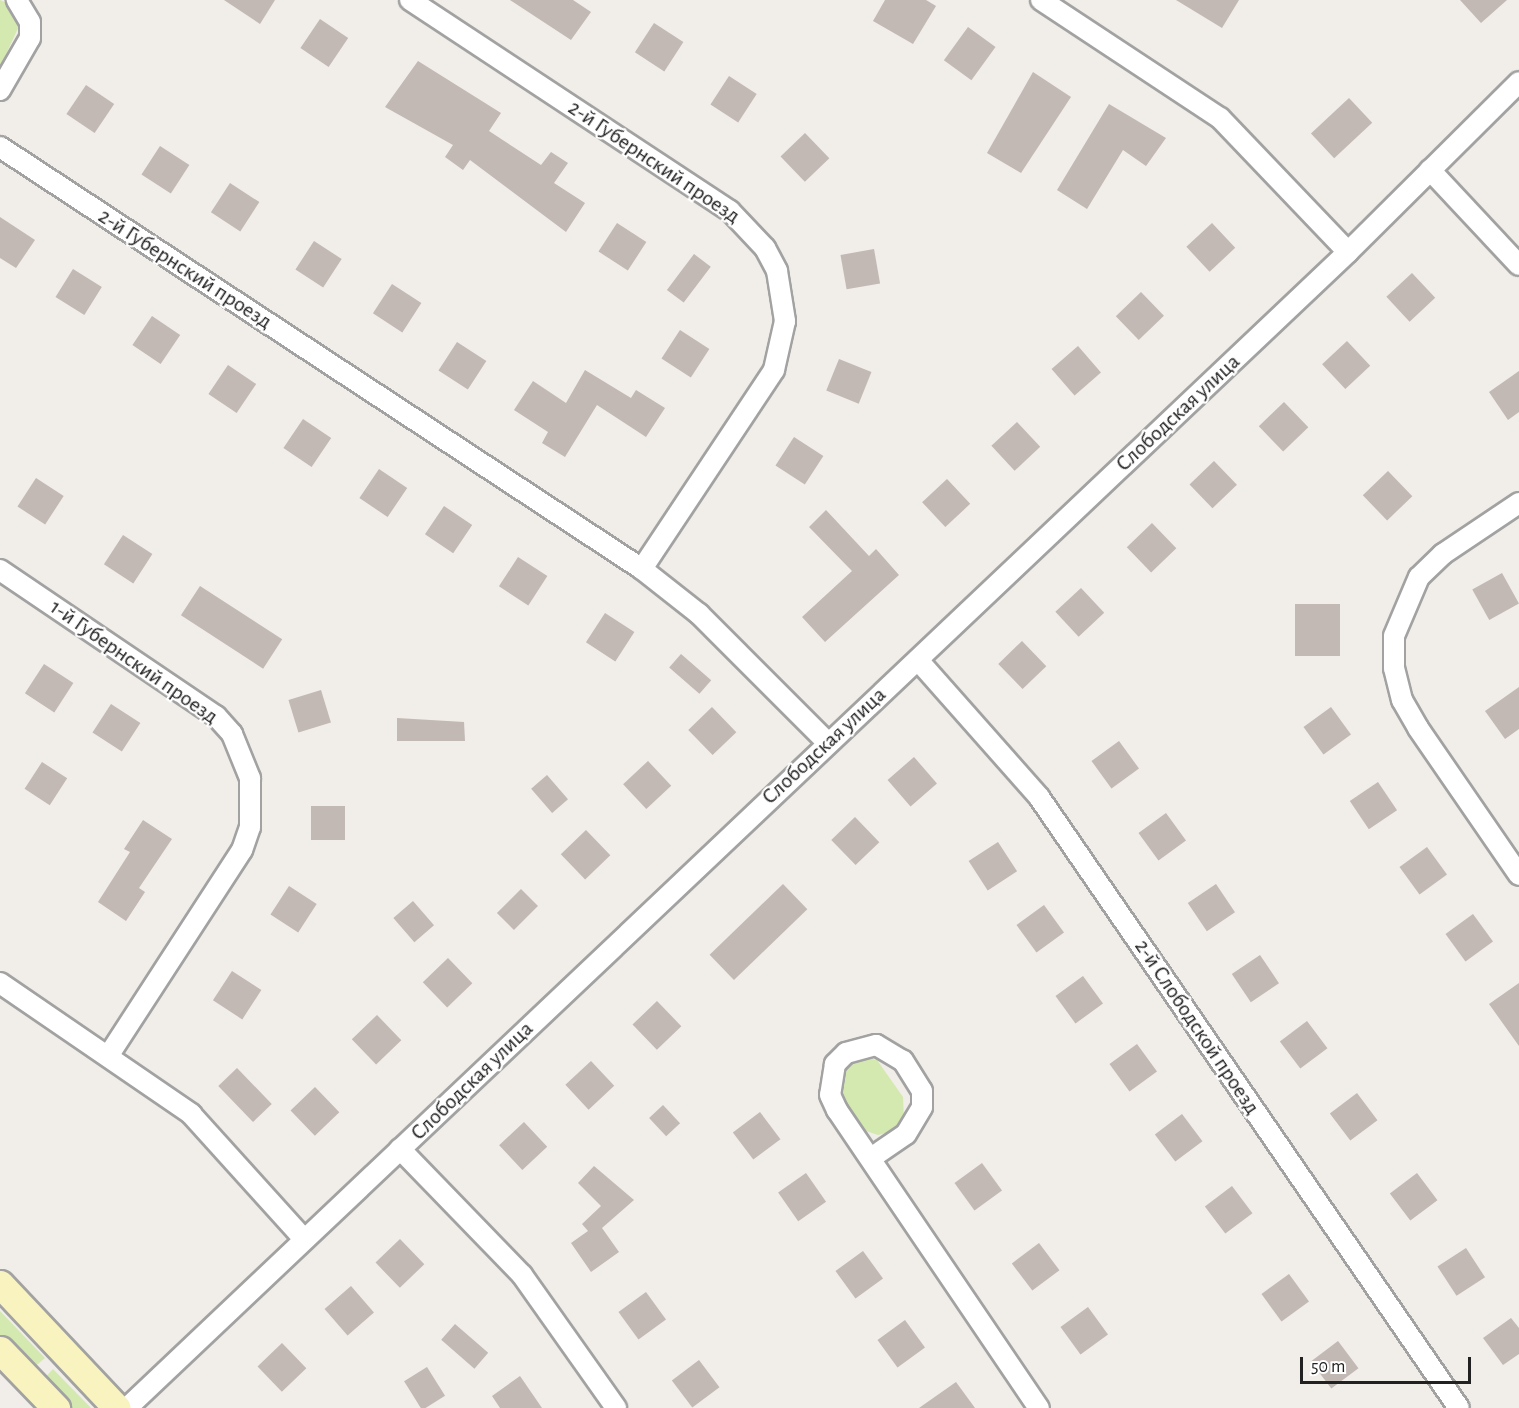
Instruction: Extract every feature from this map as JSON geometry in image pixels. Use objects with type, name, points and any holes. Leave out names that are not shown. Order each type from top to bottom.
[{"type":"street","points":[[0,90],[30,38],[30,22],[17,0]]},
{"type":"street","name":"2-й Губернский проезд","points":[[410,0],[730,211],[765,248],[777,271],[785,321],[774,370],[642,569]]},
{"type":"street","points":[[1041,0],[1220,118],[1348,252]]},
{"type":"street","name":"Слободская улица","points":[[127,1408],[826,741],[918,660],[1348,252],[1519,82]]},
{"type":"street","name":"2-й Губернский проезд","points":[[0,147],[642,569],[699,614],[826,741]]},
{"type":"street","points":[[1430,170],[1519,266]]},
{"type":"street","points":[[1519,503],[1443,554],[1419,577],[1397,626],[1394,668],[1418,728],[1519,875]]},
{"type":"street","name":"1-й Губернский проезд","points":[[0,570],[216,716],[232,734],[250,778],[250,827],[242,850],[109,1054]]},
{"type":"street","name":"2-й Слободской проезд","points":[[918,660],[1039,797],[1459,1408]]},
{"type":"street","points":[[0,983],[109,1054],[191,1114],[303,1239]]},
{"type":"street","points":[[870,1158],[906,1134],[922,1107],[915,1077],[891,1050],[876,1045],[846,1053],[830,1079],[837,1110],[1039,1408]]},
{"type":"street","points":[[400,1149],[522,1275],[616,1408]]},
{"type":"street","points":[[0,1284],[117,1408]]},
{"type":"street","points":[[0,1350],[56,1408]]},
{"type":"green space","points":[[0,0],[12,5],[20,24],[0,67]]},
{"type":"green space","points":[[862,1057],[877,1060],[903,1097],[904,1121],[894,1131],[878,1135],[863,1130],[839,1097],[841,1068],[848,1059]]},
{"type":"green space","points":[[0,1311],[45,1358],[32,1369],[0,1335]]},
{"type":"green space","points":[[53,1369],[91,1408],[69,1408],[42,1381]]},
{"type":"building","points":[[224,0],[275,0],[260,24]]},
{"type":"building","points":[[510,0],[573,0],[591,12],[571,40]]},
{"type":"building","points":[[885,0],[926,0],[936,6],[913,44],[873,21]]},
{"type":"building","points":[[1176,0],[1239,0],[1222,28]]},
{"type":"building","points":[[1460,0],[1507,0],[1481,23]]},
{"type":"building","points":[[320,19],[348,38],[329,67],[300,48]]},
{"type":"building","points":[[654,23],[683,42],[664,71],[635,52]]},
{"type":"building","points":[[968,27],[996,47],[971,80],[944,60]]},
{"type":"building","points":[[418,61],[501,113],[489,131],[541,165],[551,152],[568,163],[554,183],[585,203],[566,232],[470,160],[463,170],[445,157],[453,145],[385,107]]},
{"type":"building","points":[[1033,72],[1071,97],[1021,173],[987,153]]},
{"type":"building","points":[[729,76],[757,94],[738,122],[710,105]]},
{"type":"building","points":[[86,85],[114,104],[95,133],[66,114]]},
{"type":"building","points":[[1349,98],[1372,123],[1334,158],[1311,133]]},
{"type":"building","points":[[1109,104],[1166,138],[1146,166],[1123,150],[1087,209],[1057,190]]},
{"type":"building","points":[[805,133],[829,158],[805,182],[781,157]]},
{"type":"building","points":[[160,146],[189,165],[171,194],[141,175]]},
{"type":"building","points":[[230,183],[259,202],[240,231],[211,212]]},
{"type":"building","points":[[0,217],[35,240],[16,268],[0,258]]},
{"type":"building","points":[[617,223],[646,242],[628,271],[598,252]]},
{"type":"building","points":[[1212,223],[1235,248],[1210,272],[1186,247]]},
{"type":"building","points":[[314,241],[342,259],[323,287],[295,270]]},
{"type":"building","points":[[874,249],[880,283],[847,289],[841,255]]},
{"type":"building","points":[[694,254],[711,267],[684,303],[667,290]]},
{"type":"building","points":[[73,269],[102,287],[84,315],[56,297]]},
{"type":"building","points":[[1412,273],[1435,298],[1410,322],[1386,297]]},
{"type":"building","points":[[392,284],[421,303],[402,332],[373,313]]},
{"type":"building","points":[[1141,292],[1164,316],[1139,340],[1116,316]]},
{"type":"building","points":[[152,316],[180,335],[161,364],[132,345]]},
{"type":"building","points":[[680,330],[709,349],[691,378],[661,359]]},
{"type":"building","points":[[1347,341],[1370,366],[1345,389],[1322,364]]},
{"type":"building","points":[[457,342],[486,361],[468,390],[438,371]]},
{"type":"building","points":[[1078,346],[1101,372],[1075,395],[1052,369]]},
{"type":"building","points":[[839,359],[871,372],[859,404],[826,391]]},
{"type":"building","points":[[228,365],[256,384],[237,413],[208,394]]},
{"type":"building","points":[[585,370],[631,398],[636,390],[665,408],[646,437],[597,405],[565,457],[542,443],[548,432],[514,410],[533,381],[566,403]]},
{"type":"building","points":[[1519,371],[1519,412],[1508,420],[1489,392]]},
{"type":"building","points":[[1284,402],[1308,427],[1283,451],[1259,426]]},
{"type":"building","points":[[303,419],[331,438],[312,467],[283,448]]},
{"type":"building","points":[[1017,422],[1040,447],[1015,471],[991,446]]},
{"type":"building","points":[[794,437],[823,456],[805,485],[775,466]]},
{"type":"building","points":[[1214,461],[1237,485],[1212,508],[1190,485]]},
{"type":"building","points":[[379,469],[407,488],[388,517],[359,498]]},
{"type":"building","points":[[1388,471],[1412,496],[1387,520],[1363,495]]},
{"type":"building","points":[[36,478],[64,496],[45,524],[17,507]]},
{"type":"building","points":[[947,479],[970,504],[945,527],[922,502]]},
{"type":"building","points":[[444,506],[472,525],[453,553],[425,534]]},
{"type":"building","points":[[826,510],[869,556],[876,549],[899,575],[825,642],[802,617],[852,571],[809,527]]},
{"type":"building","points":[[1152,523],[1176,548],[1151,572],[1127,547]]},
{"type":"building","points":[[123,535],[152,554],[133,583],[104,564]]},
{"type":"building","points":[[518,557],[547,576],[528,605],[499,586]]},
{"type":"building","points":[[1502,573],[1519,604],[1489,620],[1472,589]]},
{"type":"building","points":[[200,586],[282,639],[263,669],[181,615]]},
{"type":"building","points":[[1081,588],[1104,613],[1079,637],[1055,612]]},
{"type":"building","points":[[1295,604],[1340,604],[1340,656],[1295,656]]},
{"type":"building","points":[[605,613],[634,632],[615,661],[586,642]]},
{"type":"building","points":[[1022,641],[1046,666],[1023,689],[998,664]]},
{"type":"building","points":[[681,654],[711,680],[699,694],[669,668]]},
{"type":"building","points":[[44,664],[73,683],[54,712],[25,693]]},
{"type":"building","points":[[1519,687],[1519,729],[1505,739],[1485,711]]},
{"type":"building","points":[[321,690],[331,723],[298,732],[288,700]]},
{"type":"building","points":[[111,704],[140,723],[122,752],[92,733]]},
{"type":"building","points":[[712,707],[736,732],[713,755],[688,730]]},
{"type":"building","points":[[1331,707],[1351,735],[1323,754],[1303,727]]},
{"type":"building","points":[[397,718],[464,722],[465,741],[397,741]]},
{"type":"building","points":[[1119,741],[1139,769],[1111,788],[1091,761]]},
{"type":"building","points":[[914,757],[937,783],[911,806],[888,780]]},
{"type":"building","points":[[648,761],[671,786],[646,809],[623,784]]},
{"type":"building","points":[[42,762],[67,778],[50,805],[25,789]]},
{"type":"building","points":[[547,775],[568,799],[552,813],[531,789]]},
{"type":"building","points":[[1378,782],[1397,810],[1369,829],[1350,801]]},
{"type":"building","points":[[311,806],[345,806],[345,840],[311,840]]},
{"type":"building","points":[[1166,813],[1186,841],[1158,860],[1138,833]]},
{"type":"building","points":[[855,817],[879,842],[856,865],[831,840]]},
{"type":"building","points":[[143,820],[172,839],[139,888],[145,892],[126,921],[98,902],[130,852],[124,849]]},
{"type":"building","points":[[586,830],[610,855],[585,879],[561,854]]},
{"type":"building","points":[[998,842],[1017,871],[988,890],[969,861]]},
{"type":"building","points":[[1427,847],[1447,875],[1419,894],[1399,867]]},
{"type":"building","points":[[783,884],[807,909],[734,980],[710,955]]},
{"type":"building","points":[[1216,884],[1235,912],[1207,931],[1188,903]]},
{"type":"building","points":[[289,886],[317,904],[298,932],[270,915]]},
{"type":"building","points":[[521,889],[538,906],[514,930],[497,913]]},
{"type":"building","points":[[413,901],[434,925],[414,942],[393,918]]},
{"type":"building","points":[[1044,905],[1064,933],[1036,952],[1016,925]]},
{"type":"building","points":[[1473,914],[1493,942],[1465,961],[1445,934]]},
{"type":"building","points":[[1260,955],[1279,983],[1251,1002],[1232,974]]},
{"type":"building","points":[[448,958],[472,983],[447,1007],[423,982]]},
{"type":"building","points":[[232,971],[261,990],[242,1019],[213,1000]]},
{"type":"building","points":[[1083,976],[1103,1004],[1075,1023],[1055,996]]},
{"type":"building","points":[[1519,983],[1519,1046],[1489,1004]]},
{"type":"building","points":[[657,1001],[681,1026],[657,1050],[633,1025]]},
{"type":"building","points":[[377,1015],[401,1040],[376,1064],[352,1039]]},
{"type":"building","points":[[1307,1021],[1327,1048],[1300,1069],[1280,1041]]},
{"type":"building","points":[[1137,1044],[1157,1072],[1129,1091],[1109,1064]]},
{"type":"building","points":[[591,1061],[614,1086],[589,1110],[565,1085]]},
{"type":"building","points":[[237,1068],[272,1104],[253,1122],[218,1086]]},
{"type":"building","points":[[315,1087],[339,1112],[315,1136],[291,1111]]},
{"type":"building","points":[[1357,1093],[1377,1120],[1350,1141],[1330,1113]]},
{"type":"building","points":[[663,1105],[680,1123],[666,1136],[649,1118]]},
{"type":"building","points":[[760,1112],[780,1139],[753,1160],[733,1132]]},
{"type":"building","points":[[1182,1114],[1202,1141],[1175,1162],[1155,1134]]},
{"type":"building","points":[[524,1122],[547,1147],[522,1170],[499,1145]]},
{"type":"building","points":[[982,1163],[1002,1191],[974,1210],[954,1183]]},
{"type":"building","points":[[594,1166],[634,1200],[602,1228],[619,1252],[591,1272],[571,1243],[588,1231],[582,1224],[601,1206],[578,1183]]},
{"type":"building","points":[[806,1173],[826,1202],[798,1221],[778,1193]]},
{"type":"building","points":[[1417,1173],[1437,1200],[1410,1221],[1390,1193]]},
{"type":"building","points":[[1232,1186],[1252,1213],[1225,1234],[1205,1206]]},
{"type":"building","points":[[400,1239],[424,1264],[400,1288],[376,1263]]},
{"type":"building","points":[[1039,1243],[1059,1270],[1032,1291],[1012,1263]]},
{"type":"building","points":[[1466,1248],[1485,1277],[1457,1296],[1437,1267]]},
{"type":"building","points":[[863,1251],[883,1279],[855,1298],[835,1271]]},
{"type":"building","points":[[1289,1274],[1309,1302],[1281,1321],[1261,1294]]},
{"type":"building","points":[[351,1286],[374,1312],[348,1335],[325,1309]]},
{"type":"building","points":[[646,1292],[666,1320],[638,1339],[618,1312]]},
{"type":"building","points":[[1088,1307],[1108,1335],[1080,1354],[1060,1327]]},
{"type":"building","points":[[1511,1318],[1519,1328],[1519,1354],[1503,1365],[1483,1338]]},
{"type":"building","points":[[905,1320],[925,1348],[897,1367],[877,1340]]},
{"type":"building","points":[[455,1324],[488,1353],[474,1369],[441,1340]]},
{"type":"building","points":[[1338,1341],[1358,1368],[1331,1389],[1311,1361]]},
{"type":"building","points":[[282,1343],[306,1368],[282,1392],[258,1367]]},
{"type":"building","points":[[699,1360],[719,1387],[692,1408],[672,1380]]},
{"type":"building","points":[[427,1367],[445,1396],[426,1408],[421,1408],[404,1381]]},
{"type":"building","points":[[520,1376],[542,1408],[500,1408],[492,1396]]},
{"type":"building","points":[[956,1382],[975,1408],[919,1408]]}]
